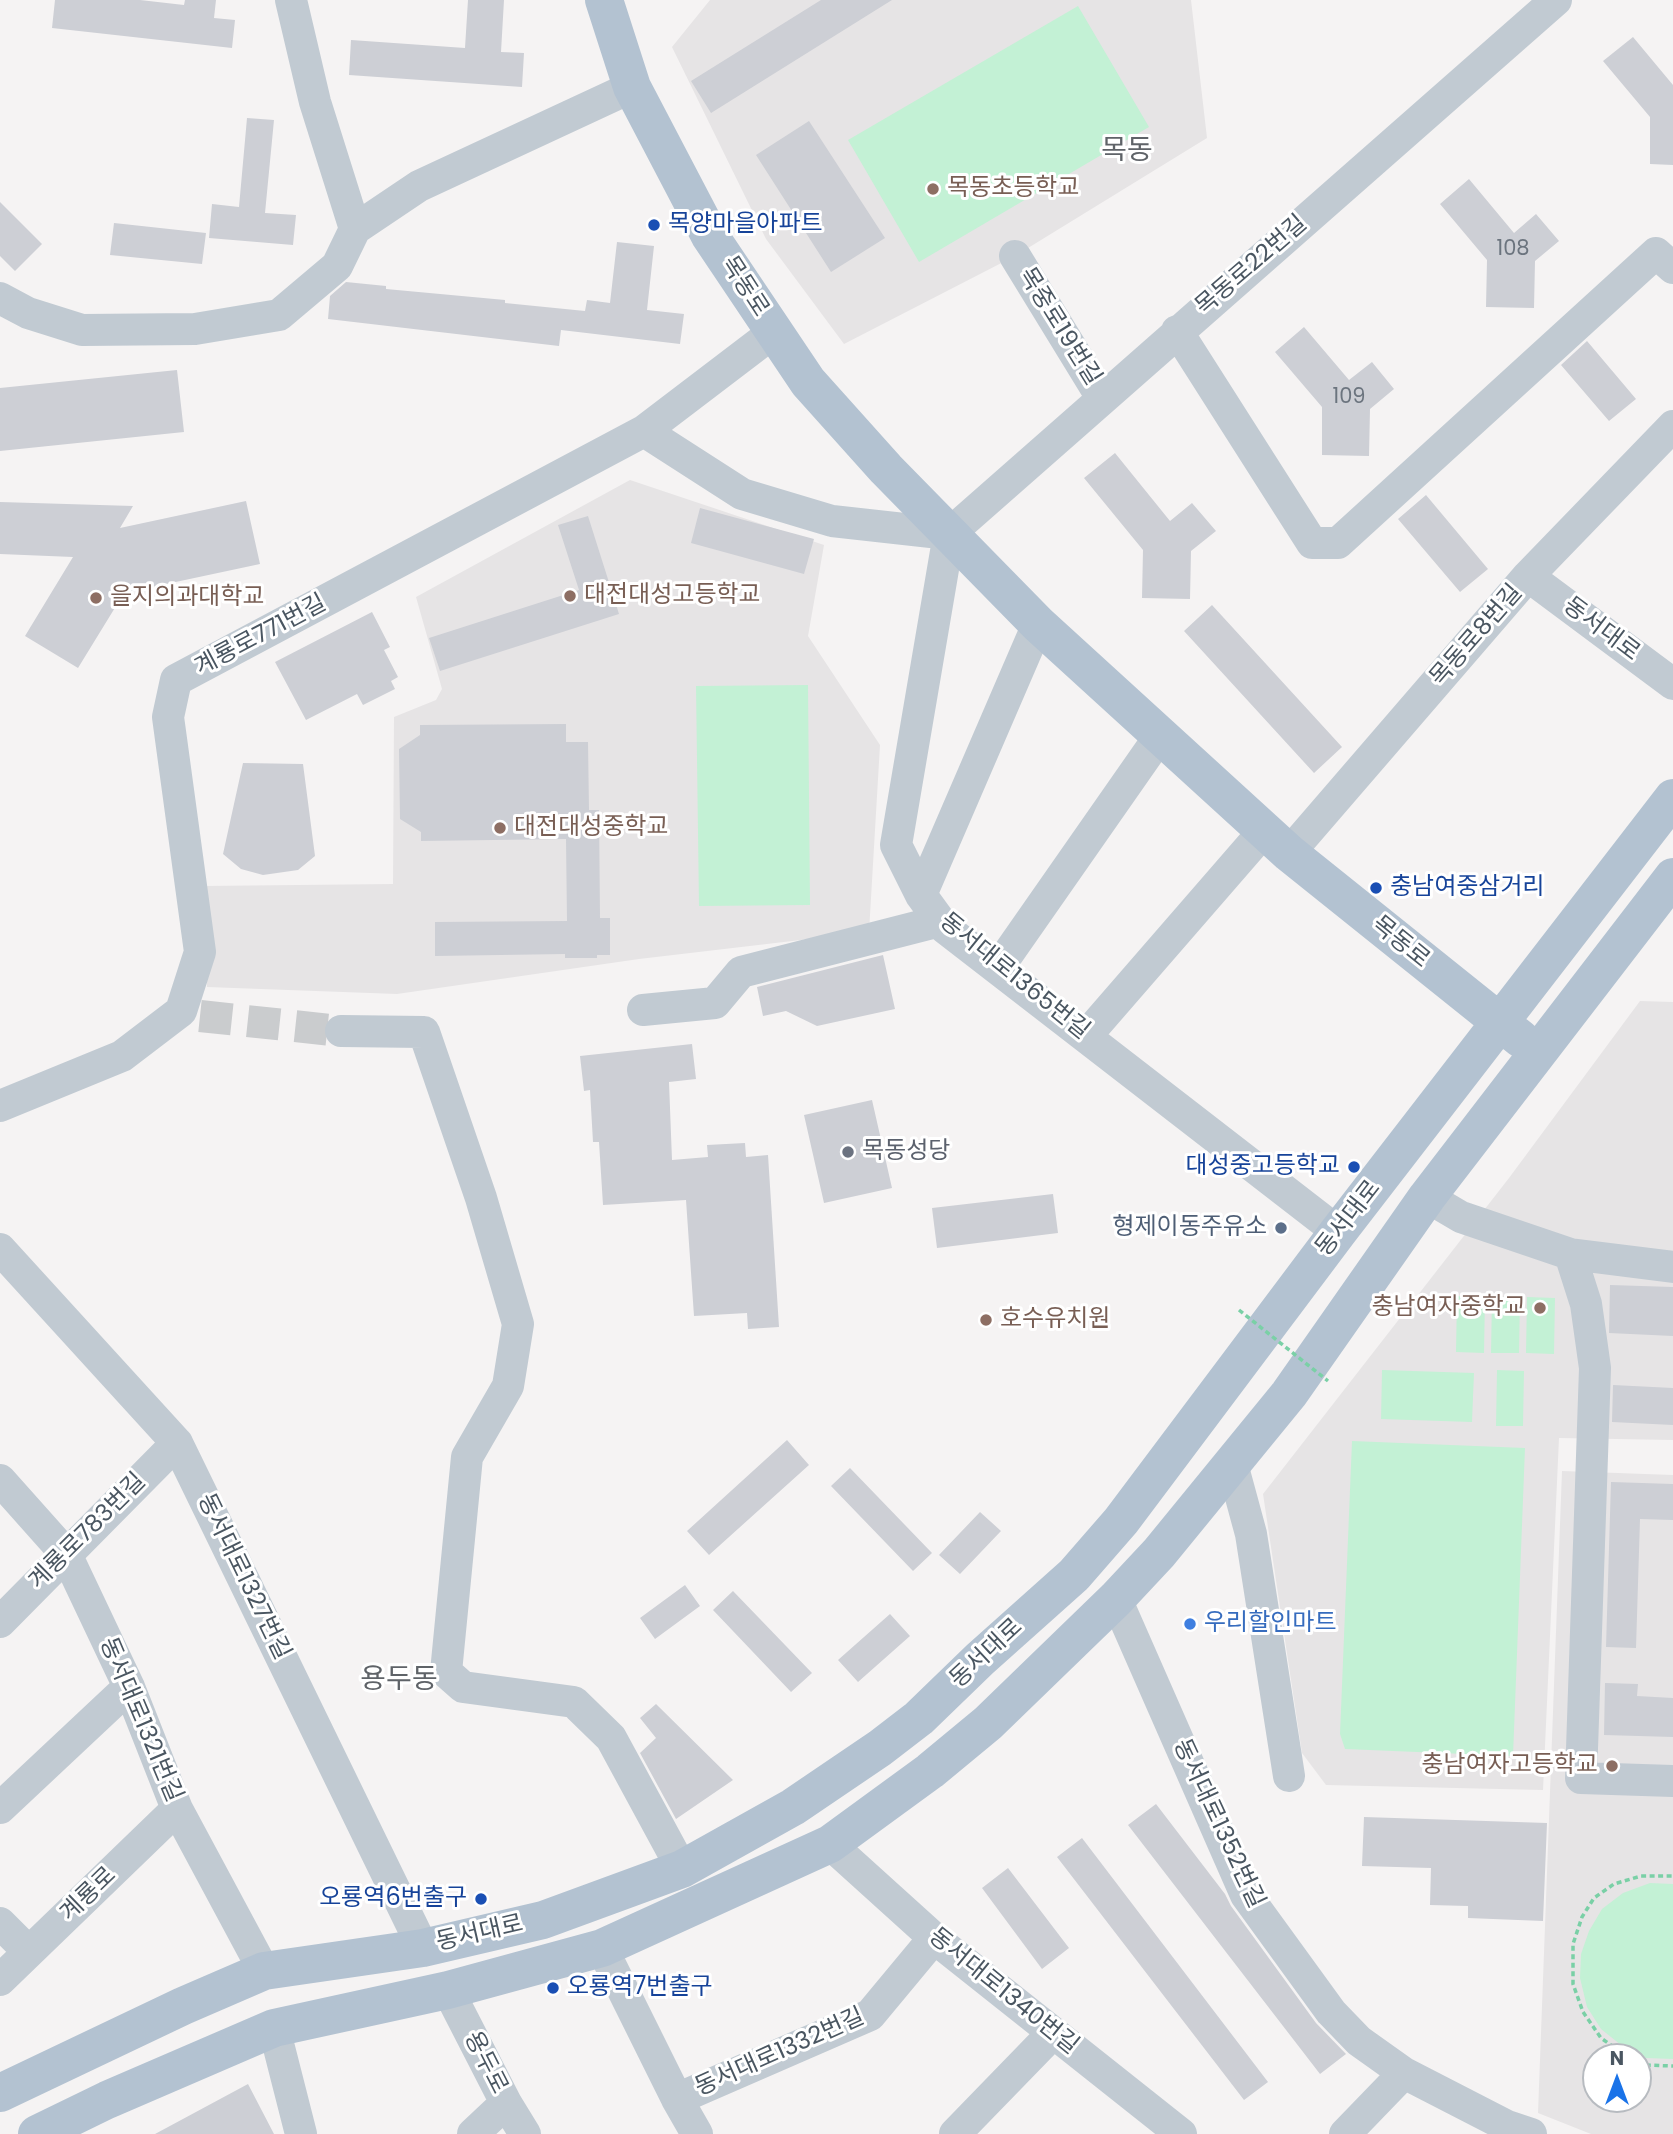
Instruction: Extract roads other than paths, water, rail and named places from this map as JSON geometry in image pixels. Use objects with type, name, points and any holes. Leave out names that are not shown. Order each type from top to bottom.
[{"type":"main road","name":"목동로","points":[[604,0],[632,87],[710,236],[808,382],[886,469],[1038,624],[1160,736],[1276,842],[1539,1053]]},
{"type":"main road","name":"동서대로","points":[[0,2093],[183,2006],[264,1971],[423,1948],[543,1920],[682,1870],[793,1807],[919,1718],[1074,1575],[1121,1521],[1338,1232],[1673,798]]},
{"type":"main road","name":"동서대로","points":[[37,2134],[107,2100],[274,2028],[448,1990],[602,1948],[830,1844],[930,1771],[988,1723],[1160,1553],[1289,1394],[1427,1197],[1673,877]]},
{"type":"main road","points":[[0,2071],[58,2067]]},
{"type":"main road","points":[[90,2134],[107,2100]]},
{"type":"street","points":[[291,0],[315,102],[355,229]]},
{"type":"street","name":"목동로22번길","points":[[949,534],[1556,0]]},
{"type":"street","points":[[0,298],[28,313],[82,330],[195,329],[279,316],[337,266],[355,229],[419,186],[632,87]]},
{"type":"street","points":[[1177,331],[1312,543],[1338,542],[1656,253],[1673,268]]},
{"type":"street","name":"목중로19번길","points":[[1015,256],[1102,398]]},
{"type":"street","name":"계룡로771번길","points":[[0,1106],[122,1056],[191,1014],[201,952],[168,717],[176,680],[645,431],[774,332]]},
{"type":"street","name":"목동로8번길","points":[[1276,842],[1673,426]]},
{"type":"street","points":[[645,431],[742,494],[832,521],[949,534]]},
{"type":"street","name":"동서대로1365번길","points":[[949,534],[896,845],[921,894],[946,928],[1338,1232]]},
{"type":"street","name":"동서대로","points":[[1528,576],[1673,684]]},
{"type":"street","points":[[921,894],[1038,624]]},
{"type":"street","points":[[998,968],[1160,736]]},
{"type":"street","points":[[1086,1036],[1276,842]]},
{"type":"street","points":[[643,1010],[715,1003],[741,972],[940,921]]},
{"type":"street","points":[[341,1031],[424,1032],[481,1198],[518,1324],[508,1387],[467,1458],[446,1672],[463,1687],[574,1702],[611,1738],[682,1870]]},
{"type":"street","points":[[1427,1197],[1461,1217],[1570,1254],[1673,1268]]},
{"type":"street","name":"동서대로1327번길","points":[[0,1249],[177,1443],[423,1948]]},
{"type":"street","points":[[1570,1254],[1586,1304],[1594,1368],[1581,1778],[1673,1781]]},
{"type":"street","name":"계룡로783번길","points":[[0,1622],[177,1443]]},
{"type":"street","points":[[1232,1464],[1251,1534],[1289,1776]]},
{"type":"street","name":"동서대로1321번길","points":[[0,1480],[66,1554],[129,1687],[177,1809],[264,1971]]},
{"type":"street","name":"동서대로1352번길","points":[[1116,1599],[1246,1895],[1331,2012],[1359,2041],[1404,2073],[1507,2126],[1531,2134]]},
{"type":"street","points":[[0,1808],[129,1687]]},
{"type":"street","name":"계룡로","points":[[0,1980],[177,1809]]},
{"type":"street","name":"동서대로1340번길","points":[[830,1844],[934,1938],[1181,2134]]},
{"type":"street","points":[[0,1923],[29,1952]]},
{"type":"street","name":"동서대로1332번길","points":[[677,2099],[870,2015],[934,1938]]},
{"type":"street","name":"동서대로1332번길","points":[[602,1948],[697,2134]]},
{"type":"street","name":"용두로","points":[[448,1990],[506,2103],[525,2134]]},
{"type":"street","points":[[274,2028],[301,2134]]},
{"type":"street","points":[[955,2134],[1054,2033]]},
{"type":"street","points":[[1345,2134],[1404,2073]]},
{"type":"street","points":[[473,2134],[506,2103]]},
{"type":"tunnel","points":[[200,1016],[341,1031]]},
{"type":"place","name":"목동초등학교","points":[[933,189]]},
{"type":"place","name":"목양마을아파트","points":[[654,225]]},
{"type":"place","name":"대전대성고등학교","points":[[570,596]]},
{"type":"place","name":"을지의과대학교","points":[[96,598]]},
{"type":"place","name":"대전대성중학교","points":[[500,828]]},
{"type":"place","name":"충남여중삼거리","points":[[1376,888]]},
{"type":"place","name":"목동성당","points":[[848,1152]]},
{"type":"place","name":"대성중고등학교","points":[[1354,1167]]},
{"type":"place","name":"형제이동주유소","points":[[1281,1228]]},
{"type":"place","name":"충남여자중학교","points":[[1540,1308]]},
{"type":"place","name":"호수유치원","points":[[986,1320]]},
{"type":"place","name":"우리할인마트","points":[[1190,1624]]},
{"type":"place","name":"충남여자고등학교","points":[[1612,1766]]},
{"type":"place","name":"오룡역6번출구","points":[[481,1899]]},
{"type":"place","name":"오룡역7번출구","points":[[553,1988]]},
{"type":"district","name":"목동","points":[[1127,152]]},
{"type":"district","name":"용두동","points":[[399,1681]]}]
